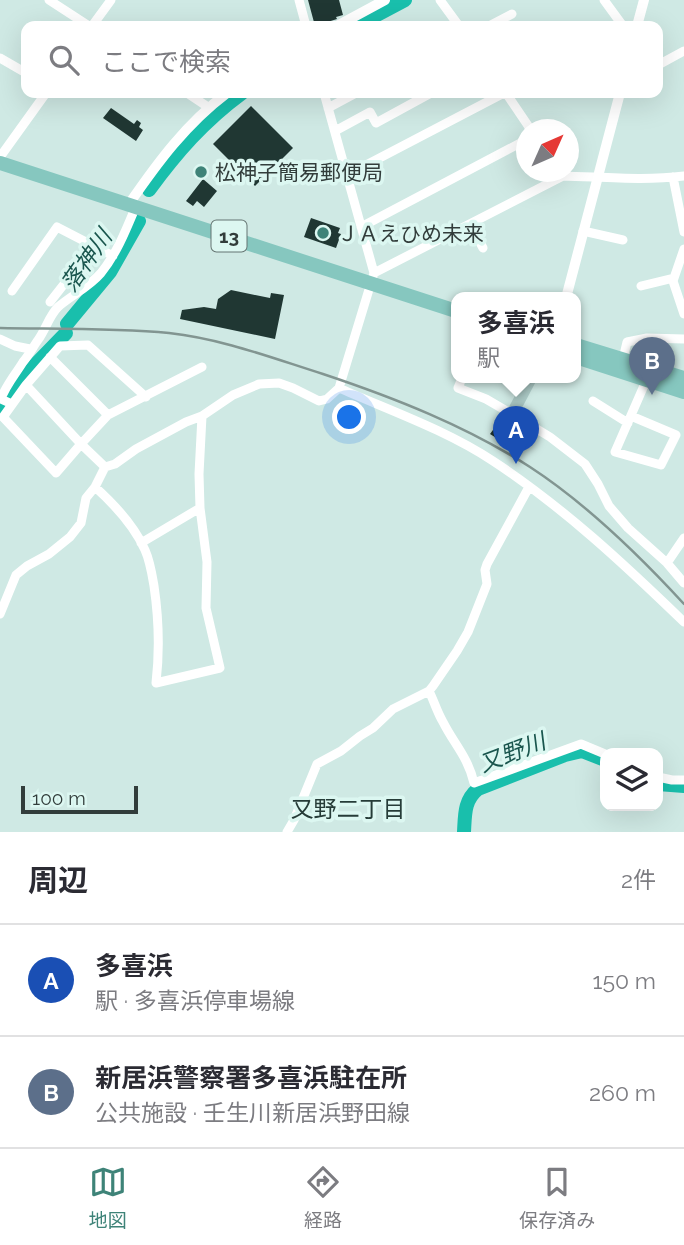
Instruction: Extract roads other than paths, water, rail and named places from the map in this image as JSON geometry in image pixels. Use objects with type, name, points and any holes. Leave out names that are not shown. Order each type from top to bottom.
[{"type":"main road","name":"13","points":[[1,163],[372,278],[451,309]]},
{"type":"main road","points":[[581,346],[684,378]]},
{"type":"main road","points":[[581,359],[684,392]]},
{"type":"main road","points":[[512,414],[528,383]]},
{"type":"street","points":[[49,0],[83,21]]},
{"type":"street","points":[[95,21],[111,0]]},
{"type":"street","points":[[299,0],[305,21]]},
{"type":"street","points":[[346,21],[385,0]]},
{"type":"street","points":[[440,0],[455,21]]},
{"type":"street","points":[[604,0],[619,21]]},
{"type":"street","points":[[638,21],[644,0]]},
{"type":"street","points":[[499,21],[512,14]]},
{"type":"street","points":[[663,62],[684,51]]},
{"type":"street","points":[[0,58],[21,70]]},
{"type":"street","points":[[1,163],[4,144],[42,98]]},
{"type":"street","points":[[194,98],[208,107]]},
{"type":"street","points":[[12,404],[1,400],[5,387],[40,338],[49,318],[93,280],[114,256],[132,205],[162,156],[208,107],[220,98]]},
{"type":"street","points":[[0,614],[16,575],[26,566],[49,554],[70,537],[81,523],[86,498],[105,467],[115,464],[136,449],[186,422],[202,416],[233,395],[259,384],[279,383],[319,401],[327,399],[339,388],[372,278],[325,98]]},
{"type":"street","points":[[328,108],[347,98]]},
{"type":"street","points":[[335,131],[370,112],[376,123],[422,98]]},
{"type":"street","points":[[347,176],[495,98]]},
{"type":"street","points":[[509,98],[523,119]]},
{"type":"street","points":[[568,292],[619,98]]},
{"type":"street","points":[[361,228],[516,147]]},
{"type":"street","points":[[579,175],[684,176]]},
{"type":"street","points":[[673,177],[684,232]]},
{"type":"street","points":[[372,278],[547,182]]},
{"type":"street","points":[[470,224],[483,248]]},
{"type":"street","points":[[12,291],[57,227],[114,256]]},
{"type":"street","points":[[583,231],[623,240]]},
{"type":"street","points":[[50,302],[94,246]]},
{"type":"street","points":[[684,248],[673,281],[684,314]]},
{"type":"street","points":[[641,286],[674,278]]},
{"type":"street","points":[[0,338],[15,346],[30,349]]},
{"type":"street","points":[[623,359],[627,342],[647,338],[684,339]]},
{"type":"street","points":[[146,397],[88,345],[60,346],[26,385],[4,417],[56,473],[108,415],[146,397],[202,367]]},
{"type":"street","points":[[50,357],[108,415]]},
{"type":"street","points":[[593,401],[629,419],[676,435],[661,465],[614,452],[629,419],[646,380]]},
{"type":"street","points":[[460,383],[458,388],[486,399],[512,414],[550,437],[585,464],[610,506],[628,528],[667,563],[684,583]]},
{"type":"street","points":[[26,385],[105,467]]},
{"type":"street","points":[[339,388],[437,430],[491,460],[590,533],[684,622]]},
{"type":"street","points":[[95,487],[117,507],[146,552],[152,575],[160,637],[156,683],[220,668],[206,608],[207,562],[199,474],[202,416]]},
{"type":"street","points":[[287,832],[317,764],[373,728],[393,709],[429,691],[468,632],[487,584],[487,564],[529,487]]},
{"type":"street","points":[[141,542],[200,508]]},
{"type":"street","points":[[667,563],[684,538]]},
{"type":"street","points":[[429,691],[442,722],[470,768],[474,783],[581,744],[600,752]]},
{"type":"street","points":[[663,778],[684,780]]},
{"type":"waterway","name":"落神川","points":[[365,21],[405,0]]},
{"type":"waterway","name":"落神川","points":[[149,190],[192,138],[236,98]]},
{"type":"waterway","name":"落神川","points":[[67,324],[110,272],[139,221]]},
{"type":"waterway","name":"落神川","points":[[0,413],[33,367],[66,333]]},
{"type":"waterway","name":"又野川","points":[[464,832],[468,803],[478,789],[565,755],[582,751],[600,758]]},
{"type":"waterway","name":"又野川","points":[[663,784],[684,786]]},
{"type":"railway","points":[[0,328],[128,330],[189,336],[228,344],[403,403],[506,452],[551,481],[611,531],[684,604]]},
{"type":"place","name":"松神子簡易郵便局","points":[[201,172]]},
{"type":"place","name":"ＪＡえひめ未来","points":[[323,233]]},
{"type":"place","name":"新居浜警察署多喜浜駐在所","points":[[652,395]]},
{"type":"place","name":"多喜浜","points":[[516,464]]},
{"type":"district","name":"又野二丁目","points":[[348,808]]}]
